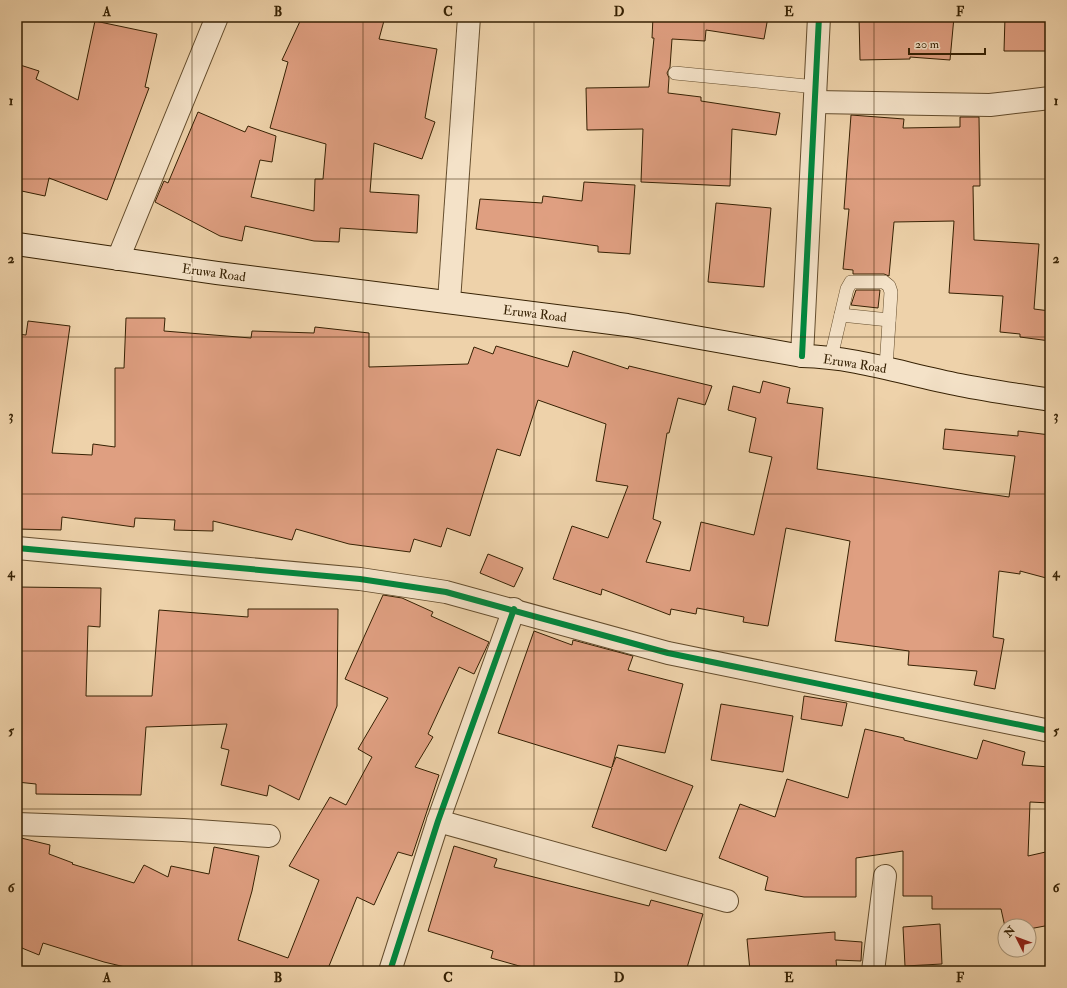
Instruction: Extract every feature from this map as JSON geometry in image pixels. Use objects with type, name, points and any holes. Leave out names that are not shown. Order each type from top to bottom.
[{"type":"street","points":[[118,258],[217,17]]},
{"type":"street","points":[[449,301],[469,17]]},
{"type":"street","points":[[802,356],[819,17]]},
{"type":"street","points":[[816,95],[990,105],[1050,98]]},
{"type":"street","name":"Eruwa Road","points":[[17,244],[217,273],[449,301],[627,325],[802,356],[831,357],[886,367],[960,385],[1050,400]]},
{"type":"street","points":[[17,548],[360,579],[446,592],[514,609],[668,653],[1050,731]]},
{"type":"street","points":[[390,971],[438,821],[514,609]]},
{"type":"street","points":[[438,821],[727,901]]},
{"type":"street","points":[[17,824],[183,830],[269,836]]},
{"type":"street","points":[[873,971],[885,876]]},
{"type":"lane","points":[[675,73],[816,95]]},
{"type":"lane","points":[[831,357],[847,289],[851,282],[884,282],[889,286],[891,292],[886,367]]},
{"type":"lane","points":[[841,315],[889,320]]},
{"type":"building","points":[[302,17],[385,17],[379,39],[437,49],[425,118],[435,122],[422,159],[374,143],[370,192],[419,195],[417,233],[340,228],[339,242],[314,241],[245,226],[242,241],[220,236],[155,202],[164,181],[168,183],[198,112],[245,132],[248,126],[276,136],[272,162],[260,160],[251,197],[314,211],[315,179],[323,179],[326,144],[270,128],[288,62],[282,60]]},
{"type":"building","points":[[653,17],[768,17],[764,39],[706,30],[705,41],[672,39],[670,67],[667,73],[669,78],[668,93],[701,97],[701,101],[780,113],[776,135],[732,129],[730,186],[641,182],[643,129],[587,130],[586,88],[649,87],[654,38],[652,38]]},
{"type":"building","points":[[859,17],[954,17],[950,60],[910,57],[910,59],[860,60]]},
{"type":"building","points":[[1005,17],[1050,17],[1050,51],[1004,51]]},
{"type":"building","points":[[95,21],[157,34],[145,87],[149,88],[107,200],[49,178],[45,196],[17,190],[17,64],[39,71],[36,79],[78,100]]},
{"type":"building","points":[[851,115],[904,119],[903,128],[960,127],[960,117],[979,117],[980,186],[973,186],[974,240],[1039,244],[1034,309],[1050,311],[1050,341],[1020,337],[1020,334],[1000,332],[1003,296],[949,293],[954,221],[894,222],[889,276],[884,274],[853,274],[853,270],[843,269],[849,209],[844,209]]},
{"type":"building","points":[[584,182],[635,185],[630,254],[598,252],[598,246],[476,229],[480,199],[542,203],[543,196],[582,201]]},
{"type":"building","points":[[716,203],[771,208],[764,287],[708,282]]},
{"type":"building","points":[[856,290],[880,290],[878,308],[851,305]]},
{"type":"building","points":[[126,318],[165,318],[164,331],[251,338],[252,331],[314,333],[315,327],[369,333],[369,367],[468,364],[474,347],[493,354],[496,346],[568,367],[573,351],[628,369],[629,366],[712,386],[705,405],[678,398],[669,433],[667,433],[653,519],[661,522],[646,562],[690,571],[701,522],[754,535],[772,457],[749,452],[756,418],[728,410],[733,386],[760,393],[763,381],[790,388],[787,403],[823,408],[817,469],[1009,497],[1015,456],[943,449],[945,429],[1018,436],[1018,431],[1050,435],[1050,579],[1020,571],[1020,574],[999,571],[993,637],[1004,639],[995,689],[974,685],[977,671],[908,665],[909,651],[835,641],[850,541],[786,528],[768,626],[743,622],[744,617],[697,608],[696,614],[671,609],[670,615],[602,589],[601,595],[553,579],[572,526],[608,538],[628,486],[596,481],[606,424],[538,400],[520,456],[497,449],[470,536],[447,528],[441,547],[414,539],[410,552],[349,544],[296,529],[292,540],[213,521],[213,531],[174,530],[175,520],[135,518],[134,527],[62,517],[61,530],[17,529],[17,397],[21,366],[17,366],[17,334],[26,335],[28,321],[70,326],[52,453],[92,455],[93,444],[115,447],[115,368],[124,368]]},
{"type":"building","points":[[488,554],[523,568],[514,587],[480,573]]},
{"type":"building","points":[[17,587],[101,588],[100,627],[88,626],[86,696],[152,696],[159,610],[248,617],[248,609],[338,609],[337,706],[299,800],[269,785],[267,796],[221,785],[229,750],[221,748],[227,724],[146,727],[141,795],[36,794],[36,784],[17,782]]},
{"type":"building","points":[[383,595],[402,598],[433,612],[431,616],[489,642],[474,674],[459,667],[428,734],[433,737],[415,767],[439,775],[412,856],[398,852],[374,905],[357,897],[327,971],[142,971],[104,962],[43,943],[39,955],[17,946],[17,837],[50,845],[49,854],[73,863],[72,864],[134,883],[144,865],[168,877],[171,866],[209,874],[214,847],[259,856],[252,891],[238,940],[288,958],[319,880],[289,866],[330,797],[346,805],[372,757],[358,749],[388,698],[345,679]]},
{"type":"building","points":[[534,631],[572,645],[573,640],[633,656],[628,670],[683,684],[665,753],[618,745],[612,767],[616,757],[693,786],[666,851],[592,827],[612,768],[498,733]]},
{"type":"building","points":[[804,696],[847,703],[842,726],[801,719]]},
{"type":"building","points":[[721,704],[793,716],[783,772],[711,760]]},
{"type":"building","points":[[865,729],[904,738],[904,740],[977,759],[983,740],[1025,752],[1022,765],[1050,767],[1050,803],[1030,802],[1028,856],[1050,851],[1050,925],[1037,927],[1037,918],[1003,918],[1001,909],[932,909],[932,896],[903,896],[903,851],[856,858],[856,897],[804,897],[765,890],[768,877],[719,858],[740,804],[775,817],[787,779],[848,798]]},
{"type":"building","points":[[454,846],[497,859],[494,867],[649,906],[651,900],[703,914],[686,971],[537,971],[491,958],[493,951],[428,931]]},
{"type":"building","points":[[940,924],[942,964],[905,966],[903,927]]},
{"type":"building","points":[[835,932],[835,940],[862,942],[861,961],[836,960],[837,971],[750,971],[747,939]]},
{"type":"cycle path","points":[[802,356],[819,17]]},
{"type":"cycle path","points":[[17,548],[360,579],[446,592],[668,653],[1050,731]]},
{"type":"cycle path","points":[[390,971],[438,821],[514,609]]}]
